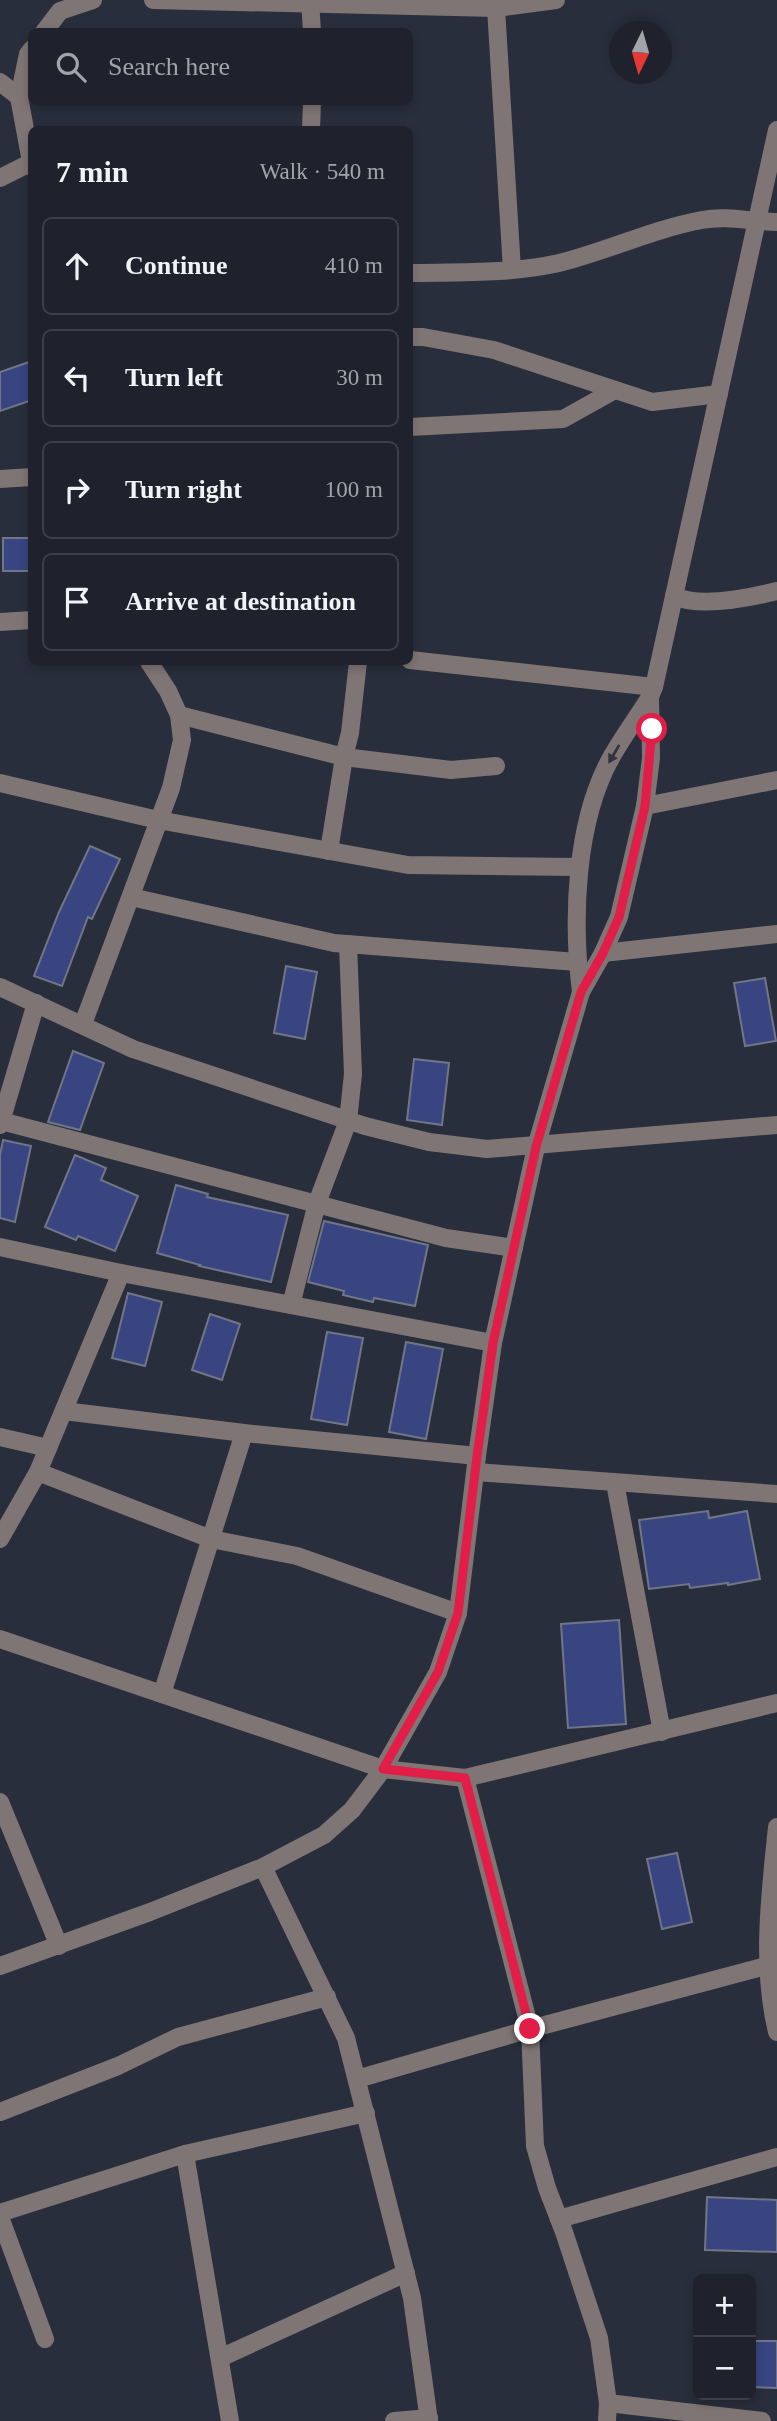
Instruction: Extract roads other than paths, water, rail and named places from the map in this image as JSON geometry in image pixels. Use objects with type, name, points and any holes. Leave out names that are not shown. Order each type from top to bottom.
[{"type":"street","points":[[46,28],[56,5],[93,0]]},
{"type":"street","points":[[153,0],[496,8],[556,0]]},
{"type":"street","points":[[310,2],[313,28]]},
{"type":"street","points":[[496,8],[512,270]]},
{"type":"street","points":[[28,54],[19,97],[28,148]]},
{"type":"street","points":[[0,82],[19,97]]},
{"type":"street","points":[[311,126],[313,105]]},
{"type":"street","points":[[0,1966],[60,1946],[263,1867],[324,1835],[352,1811],[383,1769],[438,1672],[458,1613],[493,1343],[536,1147],[581,992],[619,917],[645,806],[651,758],[652,692],[777,130]]},
{"type":"street","points":[[0,178],[28,166]]},
{"type":"street","points":[[413,273],[512,270],[559,262],[704,219],[777,222]]},
{"type":"street","points":[[413,337],[494,351],[652,402],[719,394]]},
{"type":"street","points":[[413,427],[563,419],[615,390]]},
{"type":"street","points":[[0,479],[28,477]]},
{"type":"street","points":[[674,596],[685,601],[706,601],[777,591]]},
{"type":"street","points":[[0,622],[28,620]]},
{"type":"street","points":[[413,660],[652,692]]},
{"type":"street","points":[[83,1024],[171,788],[182,740],[179,715],[168,691],[151,665]]},
{"type":"street","points":[[329,851],[350,733],[358,665]]},
{"type":"street","points":[[581,992],[577,962],[579,867],[585,823],[611,757],[652,692]]},
{"type":"street","points":[[179,715],[344,757],[450,770],[496,766]]},
{"type":"street","points":[[645,806],[777,780]]},
{"type":"street","points":[[0,783],[158,820],[408,865],[579,867]]},
{"type":"street","points":[[131,897],[334,943],[577,962]]},
{"type":"street","points":[[603,953],[777,934]]},
{"type":"street","points":[[291,1305],[317,1203],[348,1121],[353,1074],[348,944]]},
{"type":"street","points":[[0,987],[133,1049],[348,1121],[441,1143],[486,1149],[536,1147],[777,1125]]},
{"type":"street","points":[[36,1003],[1,1123],[446,1238],[514,1248]]},
{"type":"street","points":[[0,1247],[121,1273],[493,1343]]},
{"type":"street","points":[[0,1539],[48,1448],[121,1273]]},
{"type":"street","points":[[64,1411],[615,1483],[777,1494]]},
{"type":"street","points":[[162,1694],[244,1433]]},
{"type":"street","points":[[0,1437],[48,1448]]},
{"type":"street","points":[[37,1472],[211,1539],[297,1556],[458,1613]]},
{"type":"street","points":[[615,1483],[662,1732]]},
{"type":"street","points":[[0,1639],[383,1769],[465,1778],[777,1703]]},
{"type":"street","points":[[465,1778],[530,2029],[535,2146],[599,2338],[607,2412],[762,2421]]},
{"type":"street","points":[[0,1802],[60,1946]]},
{"type":"street","points":[[777,1827],[771,1889],[771,2008],[777,2032]]},
{"type":"street","points":[[263,1867],[346,2038],[412,2298],[429,2419],[394,2421]]},
{"type":"street","points":[[357,2079],[530,2029],[773,1965]]},
{"type":"street","points":[[0,2112],[118,2066],[178,2037],[327,1997]]},
{"type":"street","points":[[45,2339],[0,2215],[186,2154],[366,2113]]},
{"type":"street","points":[[186,2154],[230,2421]]},
{"type":"street","points":[[559,2219],[777,2157]]},
{"type":"street","points":[[220,2358],[406,2273]]}]
